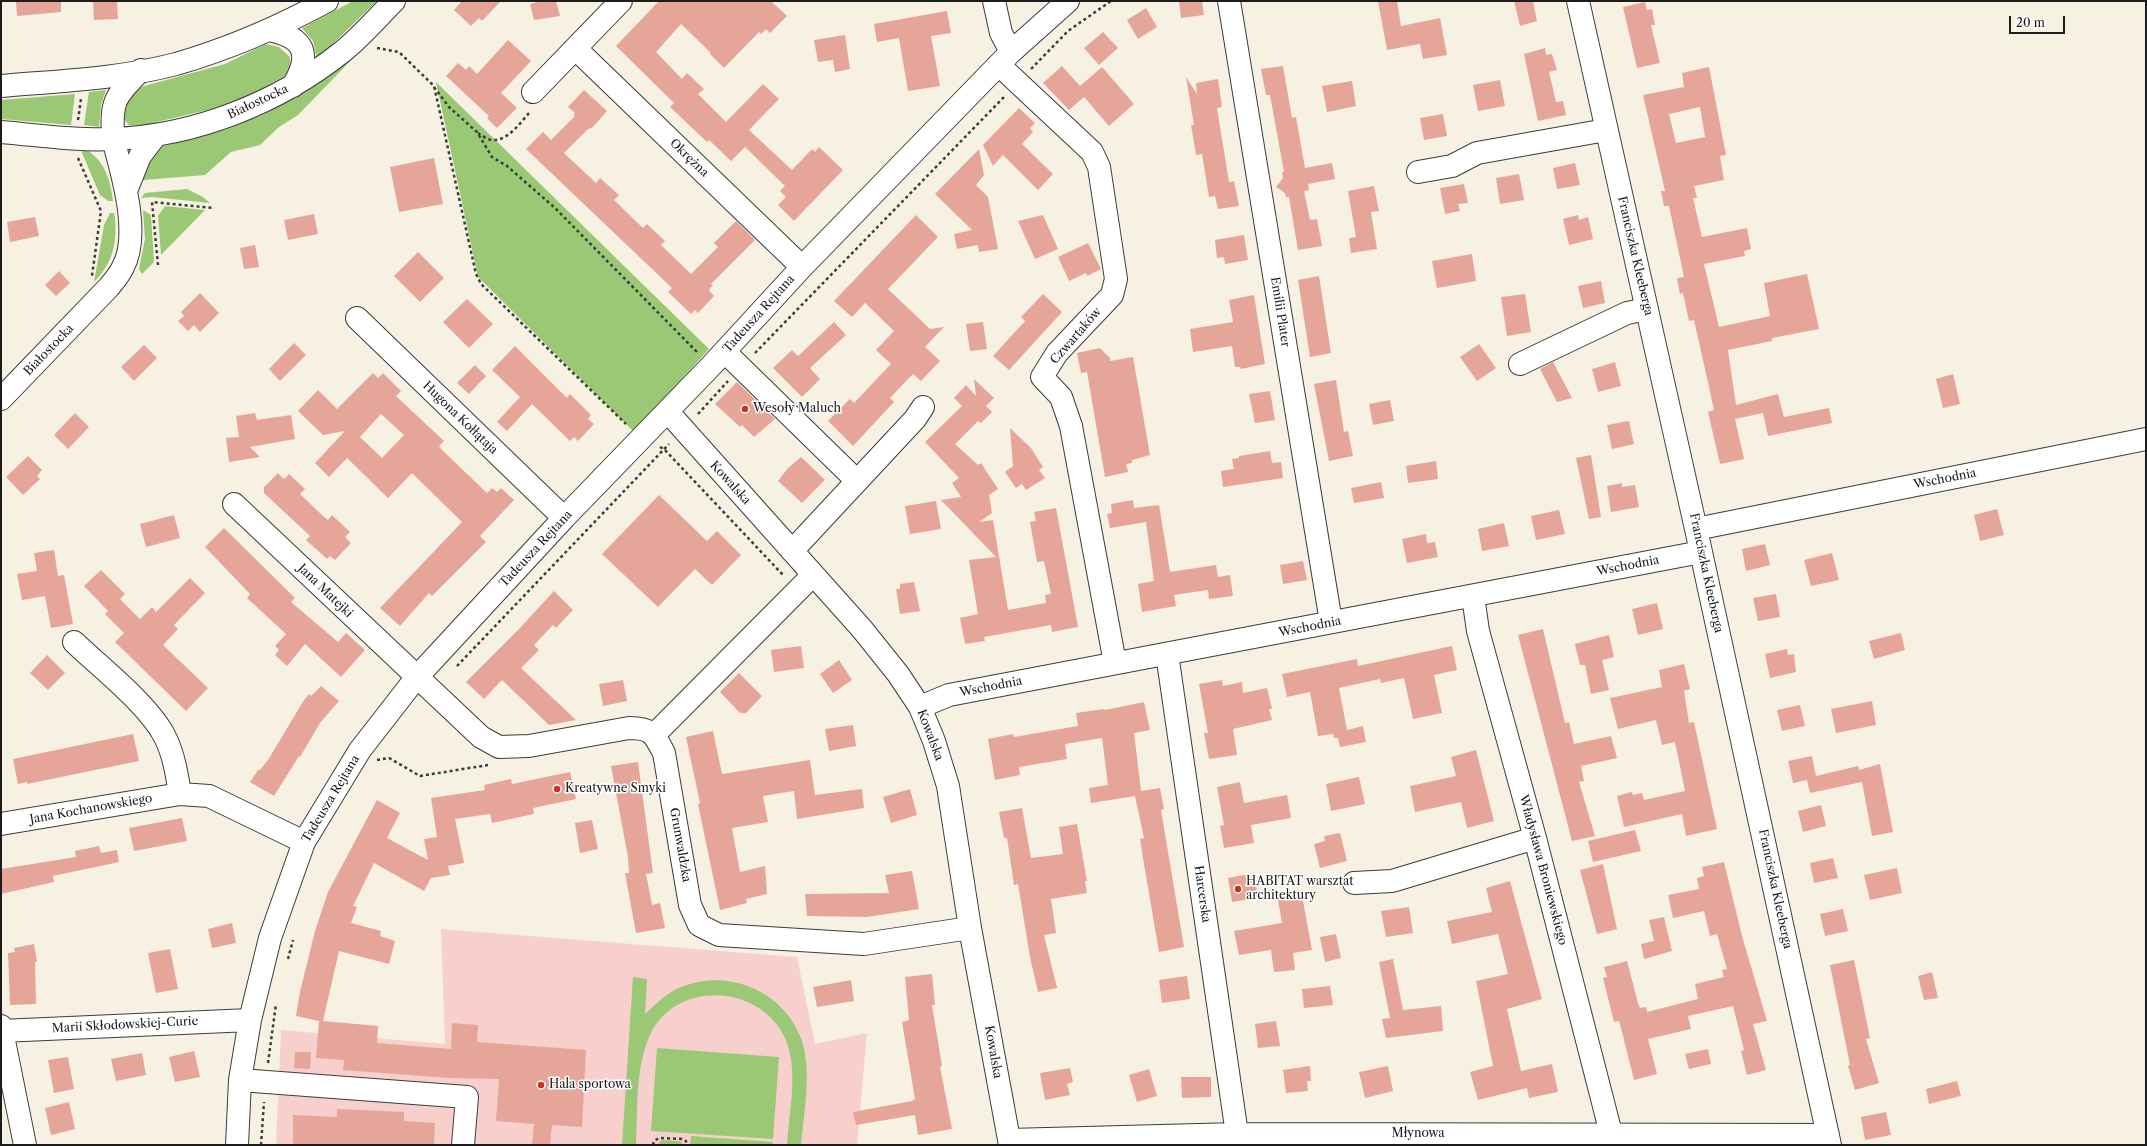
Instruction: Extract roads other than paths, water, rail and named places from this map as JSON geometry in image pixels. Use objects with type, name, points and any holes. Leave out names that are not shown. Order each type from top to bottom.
[{"type":"street","points":[[1,86],[80,79],[175,64],[207,54],[268,30],[327,1]]},
{"type":"street","name":"Białostocka","points":[[126,191],[140,156],[156,135],[230,116],[293,86],[343,51],[394,1]]},
{"type":"street","points":[[533,92],[621,1]]},
{"type":"street","points":[[994,1],[1005,58]]},
{"type":"street","name":"Tadeusza Rejtana","points":[[237,1145],[240,1080],[250,1020],[270,938],[304,842],[360,750],[416,678],[564,518],[668,412],[802,267],[1005,58],[1068,1]]},
{"type":"street","name":"Emilii Plater","points":[[1229,1],[1331,622]]},
{"type":"street","name":"Franciszka Kleeberga","points":[[1578,1],[1696,529],[1829,1140]]},
{"type":"street","points":[[268,30],[284,33],[295,39],[303,50],[304,64],[293,86]]},
{"type":"street","name":"Okrężna","points":[[576,48],[802,267]]},
{"type":"street","name":"Czwartaków","points":[[1005,58],[1018,83],[1092,152],[1099,167],[1116,279],[1112,295],[1057,353],[1042,377],[1061,397],[1071,426],[1115,663]]},
{"type":"street","name":"Białostocka","points":[[1,399],[109,287],[124,267],[130,243],[126,191],[113,139],[112,116],[113,106],[121,91],[141,70]]},
{"type":"street","points":[[1418,172],[1452,166],[1477,153],[1606,130]]},
{"type":"street","points":[[1,132],[113,139],[156,135]]},
{"type":"street","points":[[1520,364],[1627,313],[1647,309]]},
{"type":"street","name":"Hugona Kołłątaja","points":[[357,318],[564,518]]},
{"type":"street","points":[[718,359],[741,368],[857,481]]},
{"type":"street","points":[[792,551],[915,419],[923,407]]},
{"type":"street","name":"Kowalska","points":[[668,412],[792,551],[807,581],[862,629],[898,674],[920,707],[934,741],[948,786],[970,928],[1009,1142]]},
{"type":"street","name":"Wschodnia","points":[[1696,529],[2146,439]]},
{"type":"street","name":"Jana Matejki","points":[[234,504],[416,678]]},
{"type":"street","name":"Wschodnia","points":[[920,707],[949,695],[1701,552]]},
{"type":"street","points":[[416,678],[480,737],[499,747],[529,746],[629,728],[643,728],[654,735],[807,581]]},
{"type":"street","name":"Władysława Broniewskiego","points":[[1473,596],[1478,631],[1535,838],[1613,1140]]},
{"type":"street","points":[[74,642],[152,716],[166,738],[174,763],[180,794]]},
{"type":"street","name":"Harcerska","points":[[1167,654],[1237,1134]]},
{"type":"street","name":"Grunwaldzka","points":[[654,735],[664,753],[690,905],[699,925],[719,935],[864,944],[970,928]]},
{"type":"street","name":"Jana Kochanowskiego","points":[[1,824],[180,794],[209,796],[304,842]]},
{"type":"street","points":[[1354,883],[1392,881],[1535,838]]},
{"type":"street","name":"Marii Skłodowskiej-Curie","points":[[1,1030],[250,1020]]},
{"type":"street","points":[[1,1030],[25,1145]]},
{"type":"street","points":[[240,1080],[467,1097],[463,1145]]},
{"type":"street","name":"Młynowa","points":[[1009,1142],[1237,1134],[1613,1140],[1829,1140]]},
{"type":"place","name":"Wesoły Maluch","points":[[745,409]]},
{"type":"place","name":"Kreatywne Smyki","points":[[557,789]]},
{"type":"place","name":"HABITAT warsztat architektury","points":[[1238,889]]},
{"type":"place","name":"Hala sportowa","points":[[541,1085]]}]
